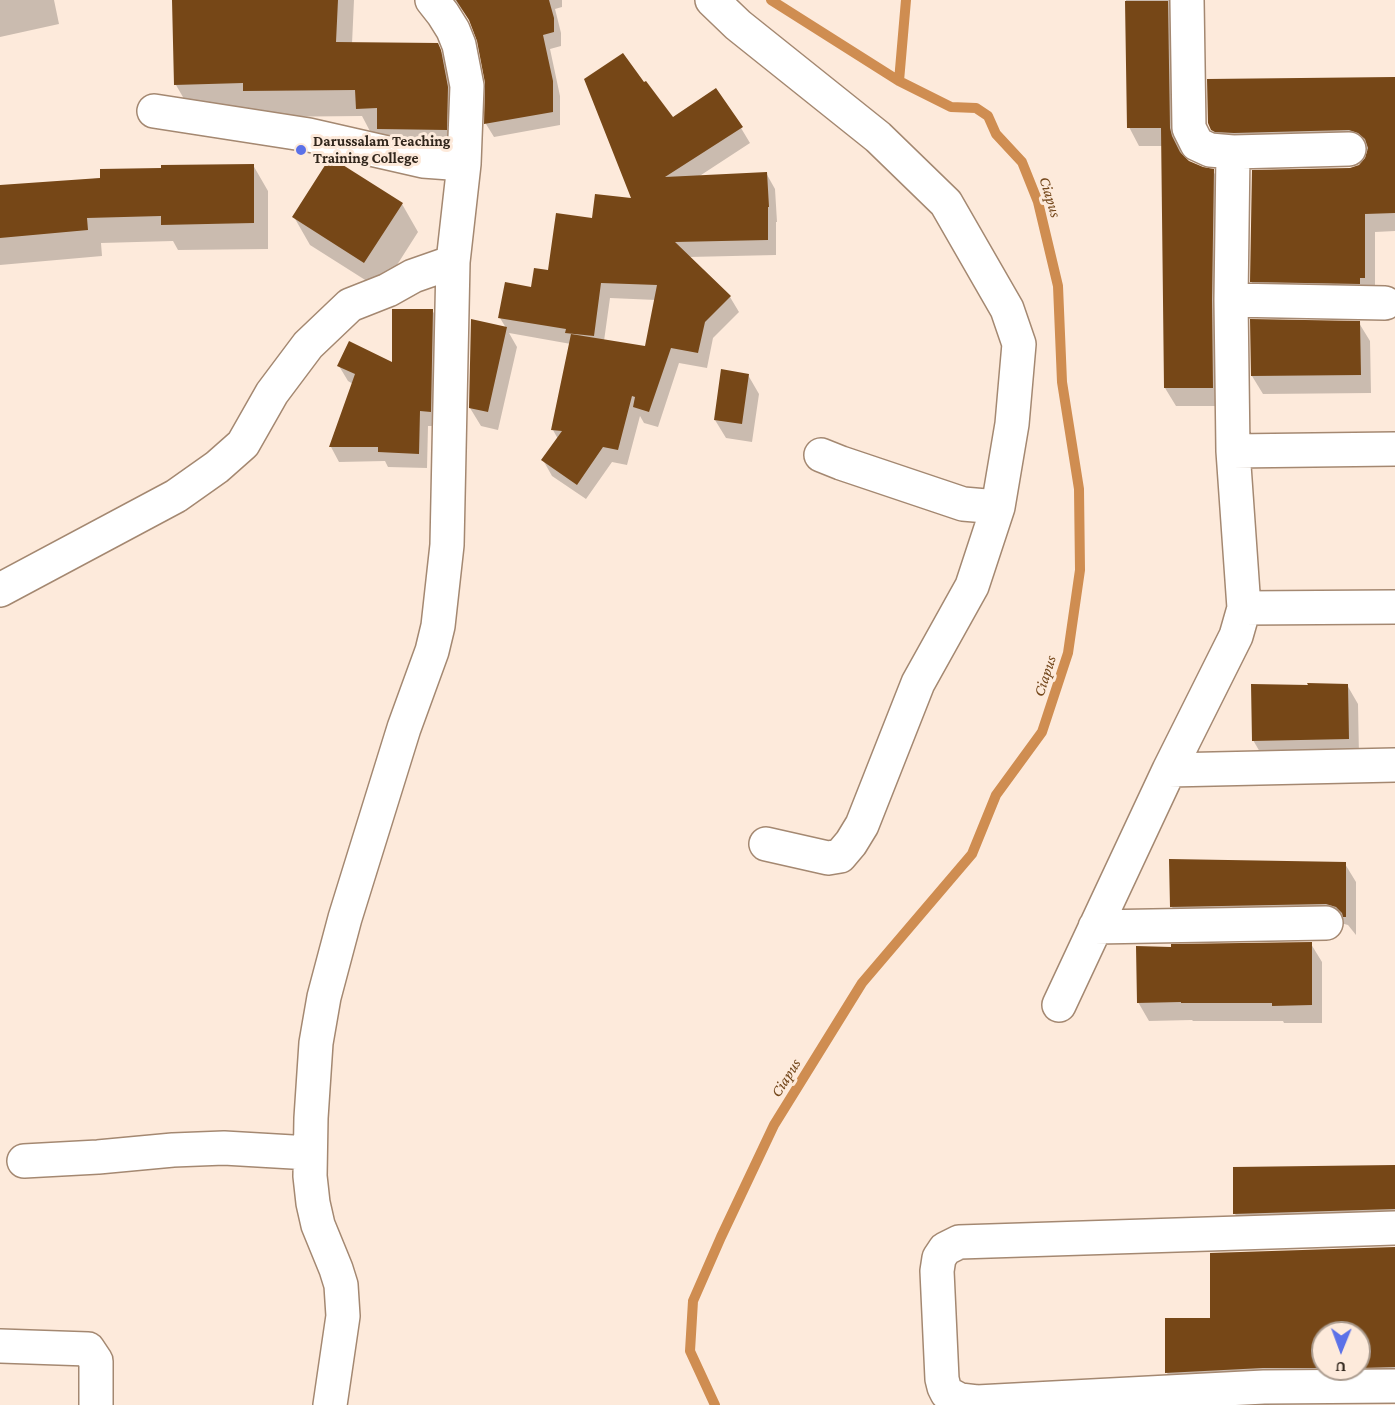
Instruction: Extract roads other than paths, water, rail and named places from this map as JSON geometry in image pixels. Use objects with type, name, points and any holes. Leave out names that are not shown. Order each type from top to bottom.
[{"type":"street","points":[[330,1405],[343,1316],[336,1269],[318,1225],[313,1203],[310,1153],[316,1043],[324,997],[345,918],[404,728],[432,651],[438,626],[447,545],[453,262],[464,164],[467,86],[459,45],[453,30],[432,0]]},
{"type":"street","points":[[712,0],[738,25],[878,137],[946,203],[1007,309],[1019,344],[1012,424],[998,507],[972,586],[918,683],[862,825],[840,856],[828,858],[766,844]]},
{"type":"street","points":[[1187,0],[1189,128],[1197,144],[1210,150],[1233,152],[1349,149]]},
{"type":"street","points":[[154,111],[309,135],[423,161],[464,164]]},
{"type":"street","points":[[1059,1005],[1168,770],[1236,636],[1244,608],[1233,451],[1231,300],[1233,152]]},
{"type":"street","points":[[0,590],[176,496],[217,467],[243,444],[272,393],[308,345],[351,304],[388,290],[413,276],[453,262]]},
{"type":"street","points":[[1231,300],[1385,303]]},
{"type":"street","points":[[1233,451],[1395,449]]},
{"type":"street","points":[[821,455],[963,504],[998,507]]},
{"type":"street","points":[[1244,608],[1395,607]]},
{"type":"street","points":[[1168,770],[1395,765]]},
{"type":"street","points":[[1095,927],[1326,923]]},
{"type":"street","points":[[24,1161],[224,1148],[310,1153]]},
{"type":"street","points":[[1395,1228],[959,1242],[945,1249],[939,1258],[937,1271],[942,1379],[947,1393],[960,1400],[977,1402],[1265,1396],[1395,1386]]},
{"type":"street","points":[[0,1346],[88,1348],[96,1361],[96,1405]]},
{"type":"waterway","name":"Ciapus","points":[[715,1405],[690,1351],[693,1301],[774,1125],[862,983],[972,854],[996,795],[1042,732],[1068,653],[1080,570],[1079,489],[1062,382],[1058,286],[1038,202],[1022,162],[996,134],[988,116],[976,108],[951,107],[899,81],[771,0]]},
{"type":"waterway","points":[[899,81],[906,0]]},
{"type":"place","name":"Darussalam Teaching Training College","points":[[301,150]]}]
